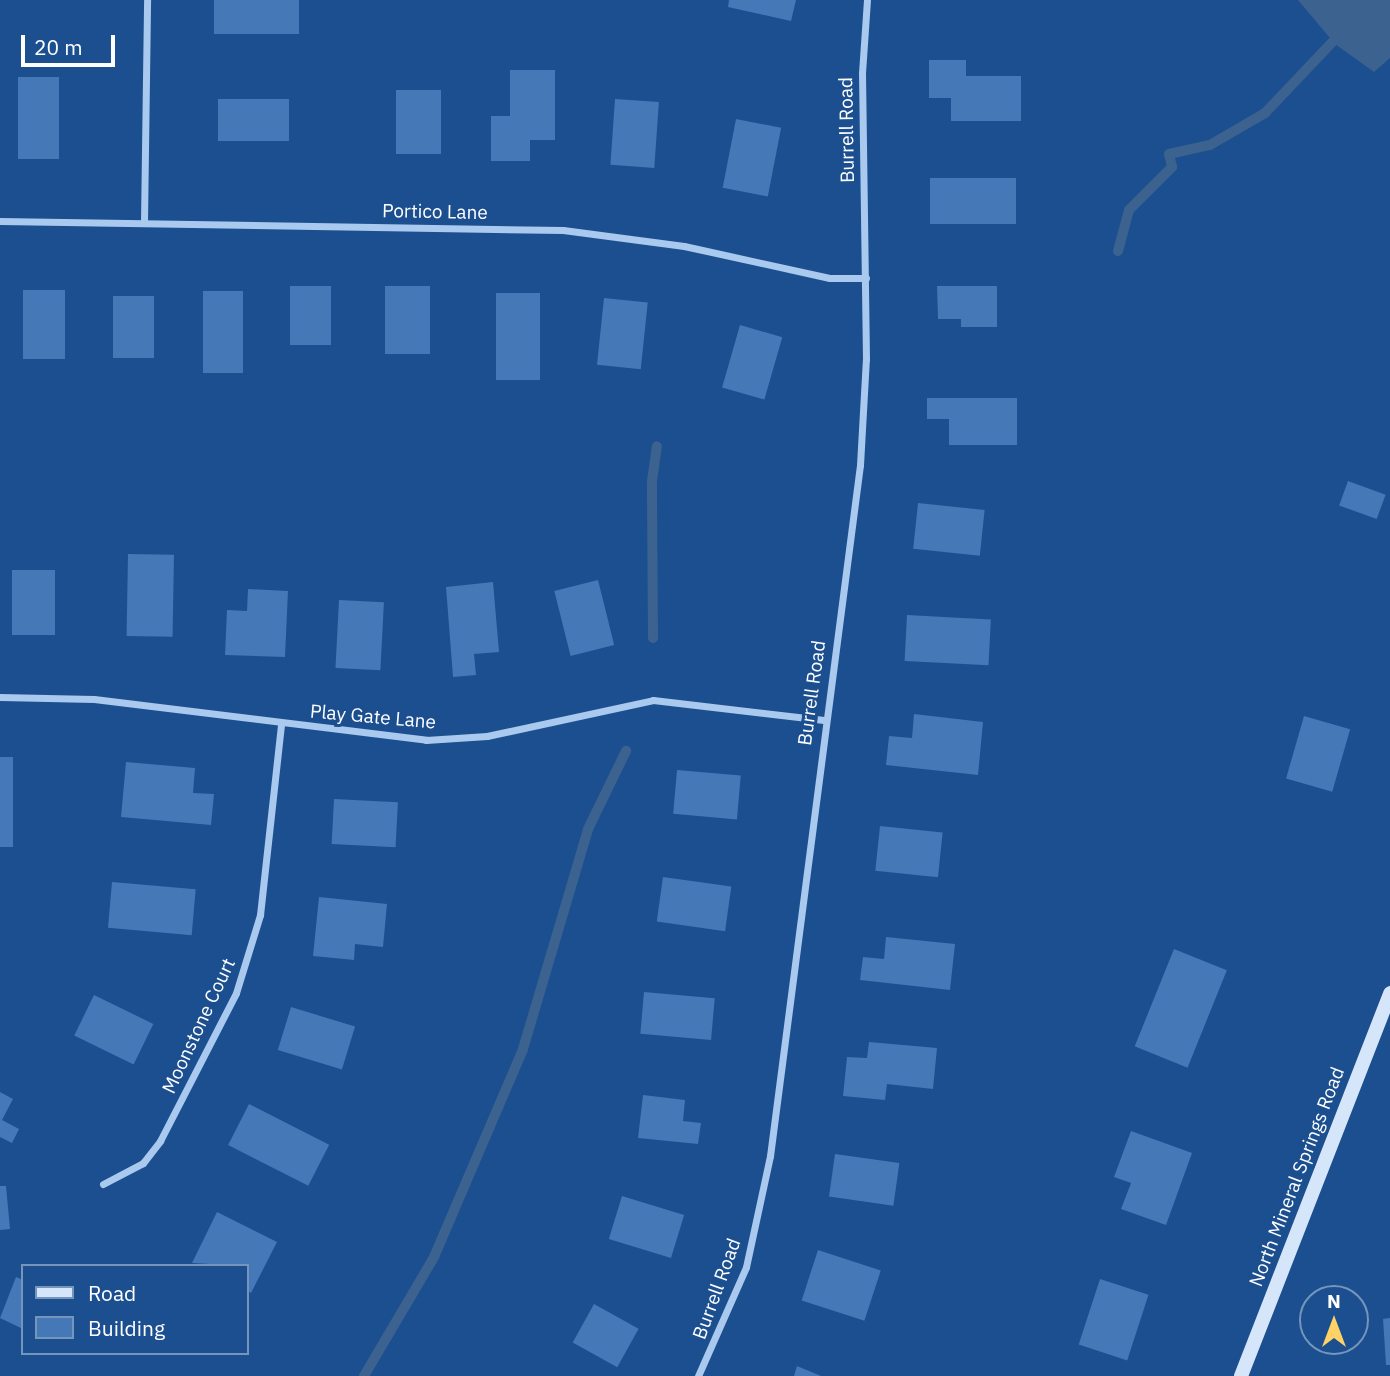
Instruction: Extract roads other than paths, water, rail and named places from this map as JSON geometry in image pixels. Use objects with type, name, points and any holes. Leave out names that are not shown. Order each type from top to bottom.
[{"type":"street","points":[[144,222],[147,0]]},
{"type":"street","name":"Burrell Road","points":[[698,1376],[746,1267],[770,1156],[824,720],[860,466],[866,278],[862,73],[867,0]]},
{"type":"street","name":"Portico Lane","points":[[0,221],[563,230],[684,246],[830,278],[866,278]]},
{"type":"street","name":"Play Gate Lane","points":[[0,697],[94,699],[426,740],[487,736],[653,700],[698,702],[824,720]]},
{"type":"street","name":"Moonstone Court","points":[[103,1184],[143,1163],[160,1141],[236,993],[260,915],[281,724]]},
{"type":"street","name":"North Mineral Springs Road","points":[[1241,1376],[1390,993]]},
{"type":"water","points":[[1298,0],[1390,0],[1390,58],[1374,72],[1335,44]]},
{"type":"waterway","points":[[1118,251],[1129,210],[1172,167],[1169,154],[1210,145],[1265,113],[1341,33]]},
{"type":"waterway","points":[[653,638],[652,481],[657,446]]},
{"type":"waterway","points":[[364,1376],[434,1257],[523,1049],[588,829],[626,751]]}]
